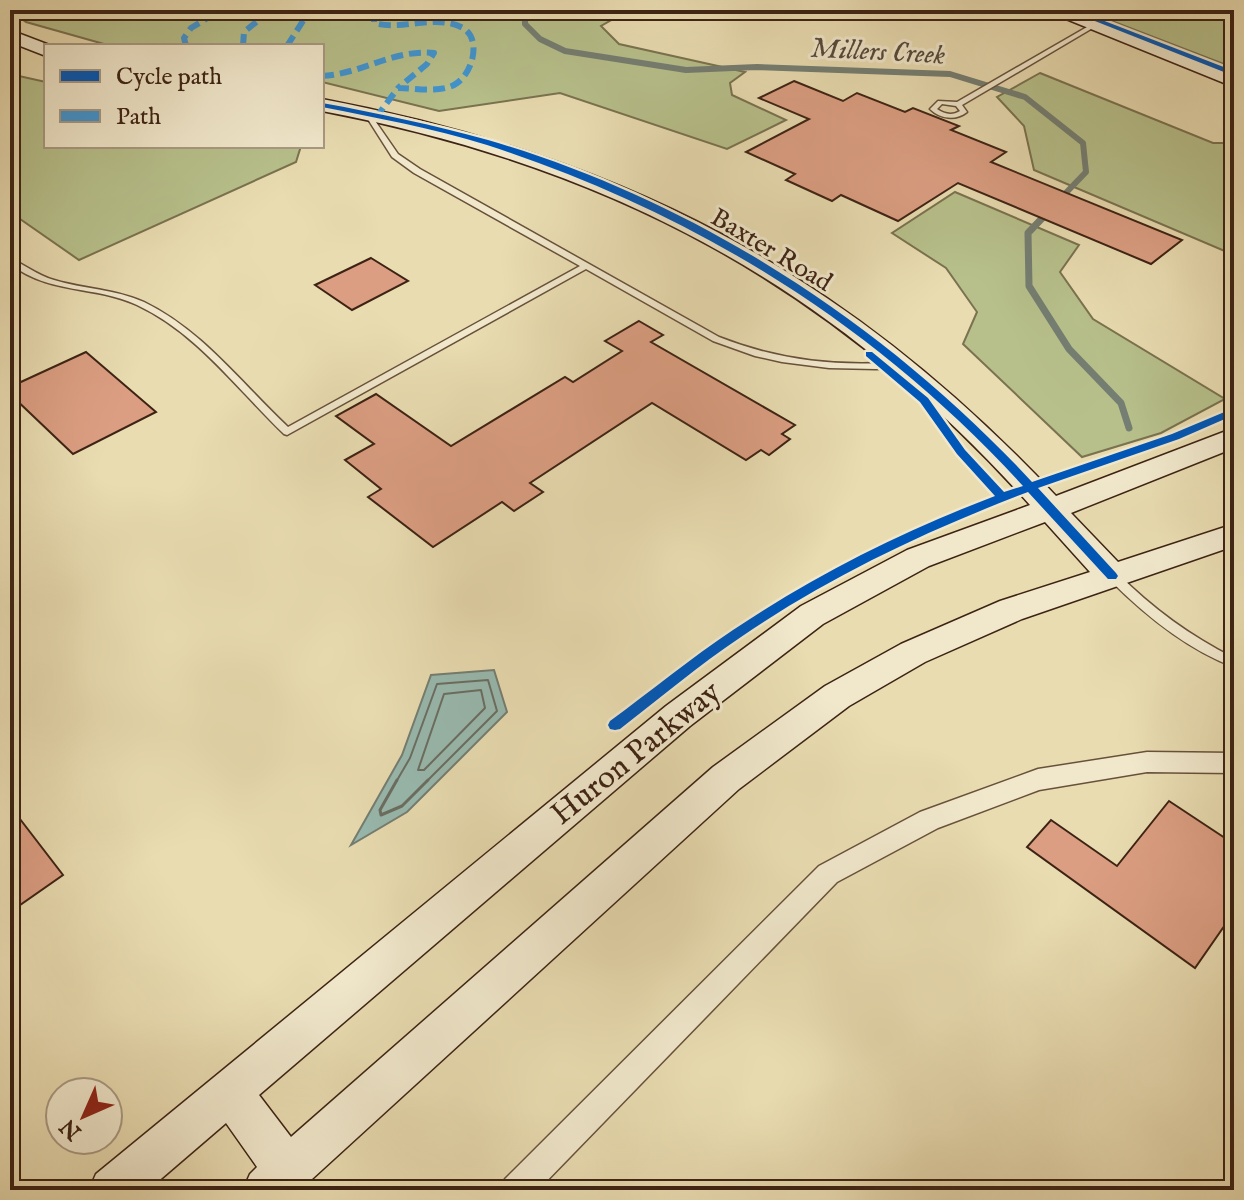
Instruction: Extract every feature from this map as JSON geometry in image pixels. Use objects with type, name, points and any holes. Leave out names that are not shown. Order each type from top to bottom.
[{"type":"main road","points":[[1053,10],[1234,81]]},
{"type":"main road","points":[[10,35],[44,49]]},
{"type":"main road","name":"Baxter Road","points":[[324,105],[367,113],[517,153],[628,195],[710,235],[782,277],[902,364],[953,409],[1112,576]]},
{"type":"main road","name":"Huron Parkway","points":[[112,1190],[531,837],[812,615],[918,558],[1175,464],[1234,437]]},
{"type":"main road","points":[[229,1091],[283,1180],[602,887],[726,778],[837,696],[924,648],[1011,610],[1234,535]]},
{"type":"street","points":[[516,1190],[828,874],[929,820],[1038,780],[1147,762],[1234,763]]},
{"type":"lane","points":[[958,104],[1094,25]]},
{"type":"lane","points":[[367,113],[395,155],[417,171],[716,339],[745,351],[861,367],[902,364]]},
{"type":"lane","points":[[10,260],[42,282],[138,302],[180,329],[218,361],[252,401],[287,432],[585,266]]},
{"type":"lane","points":[[1112,576],[1149,612],[1234,663]]},
{"type":"green space","points":[[10,10],[629,10],[601,26],[619,44],[745,72],[730,83],[732,95],[786,120],[727,149],[560,93],[439,111],[324,82],[324,44],[104,44],[26,22]]},
{"type":"green space","points":[[1083,10],[1234,10],[1234,68]]},
{"type":"green space","points":[[1040,73],[1213,143],[1234,143],[1234,255],[1034,170],[1024,126],[997,97]]},
{"type":"green space","points":[[10,74],[44,82],[44,148],[300,148],[296,162],[79,260],[10,212]]},
{"type":"green space","points":[[955,192],[1079,245],[1060,272],[1093,319],[1225,399],[1161,433],[1082,457],[963,344],[977,312],[946,268],[892,233]]},
{"type":"water","points":[[494,670],[507,712],[407,812],[351,845],[402,755],[431,675]]},
{"type":"building","points":[[794,81],[843,101],[857,93],[905,112],[913,108],[959,126],[951,130],[1006,152],[991,162],[1182,240],[1151,264],[958,183],[898,221],[841,195],[832,201],[786,180],[795,174],[746,152],[809,119],[759,98]]},
{"type":"building","points":[[371,258],[408,281],[352,310],[315,285]]},
{"type":"building","points":[[639,321],[663,335],[651,342],[795,425],[782,434],[790,439],[769,455],[761,450],[746,460],[652,403],[530,483],[543,492],[514,511],[502,502],[433,547],[368,497],[381,489],[345,460],[374,444],[336,416],[376,394],[451,446],[565,377],[573,382],[622,351],[605,341]]},
{"type":"building","points":[[86,352],[156,412],[73,454],[10,394],[10,387]]},
{"type":"building","points":[[1169,801],[1234,844],[1234,912],[1195,968],[1027,847],[1051,820],[1117,866]]},
{"type":"building","points":[[10,806],[63,875],[10,912]]},
{"type":"waterway","name":"Millers Creek","points":[[525,10],[525,24],[540,39],[565,51],[686,70],[757,67],[950,74],[1025,97],[1083,143],[1086,172],[1060,199]]},
{"type":"waterway","name":"Millers Creek","points":[[1050,210],[1028,233],[1029,286],[1069,349],[1121,403],[1129,428]]},
{"type":"marked path","points":[[186,44],[184,38],[191,28],[221,10]]},
{"type":"marked path","points":[[243,44],[244,32],[271,10]]},
{"type":"marked path","points":[[288,44],[310,10]]},
{"type":"marked path","points":[[374,10],[374,23],[384,26],[436,23],[464,28],[470,33],[474,48],[469,66],[460,81],[441,88],[398,88],[377,116]]},
{"type":"marked path","points":[[324,76],[349,72],[402,53],[434,53],[427,64],[398,88]]},
{"type":"cycle path","points":[[1070,10],[1234,74]]},
{"type":"cycle path","points":[[324,105],[405,121],[488,143],[568,170],[722,242],[795,286],[865,335],[931,388],[1001,456],[1112,576]]},
{"type":"cycle path","points":[[869,354],[924,400],[961,452],[1002,497]]},
{"type":"cycle path","points":[[615,725],[736,634],[862,560],[995,500],[1175,437],[1234,411]]}]
